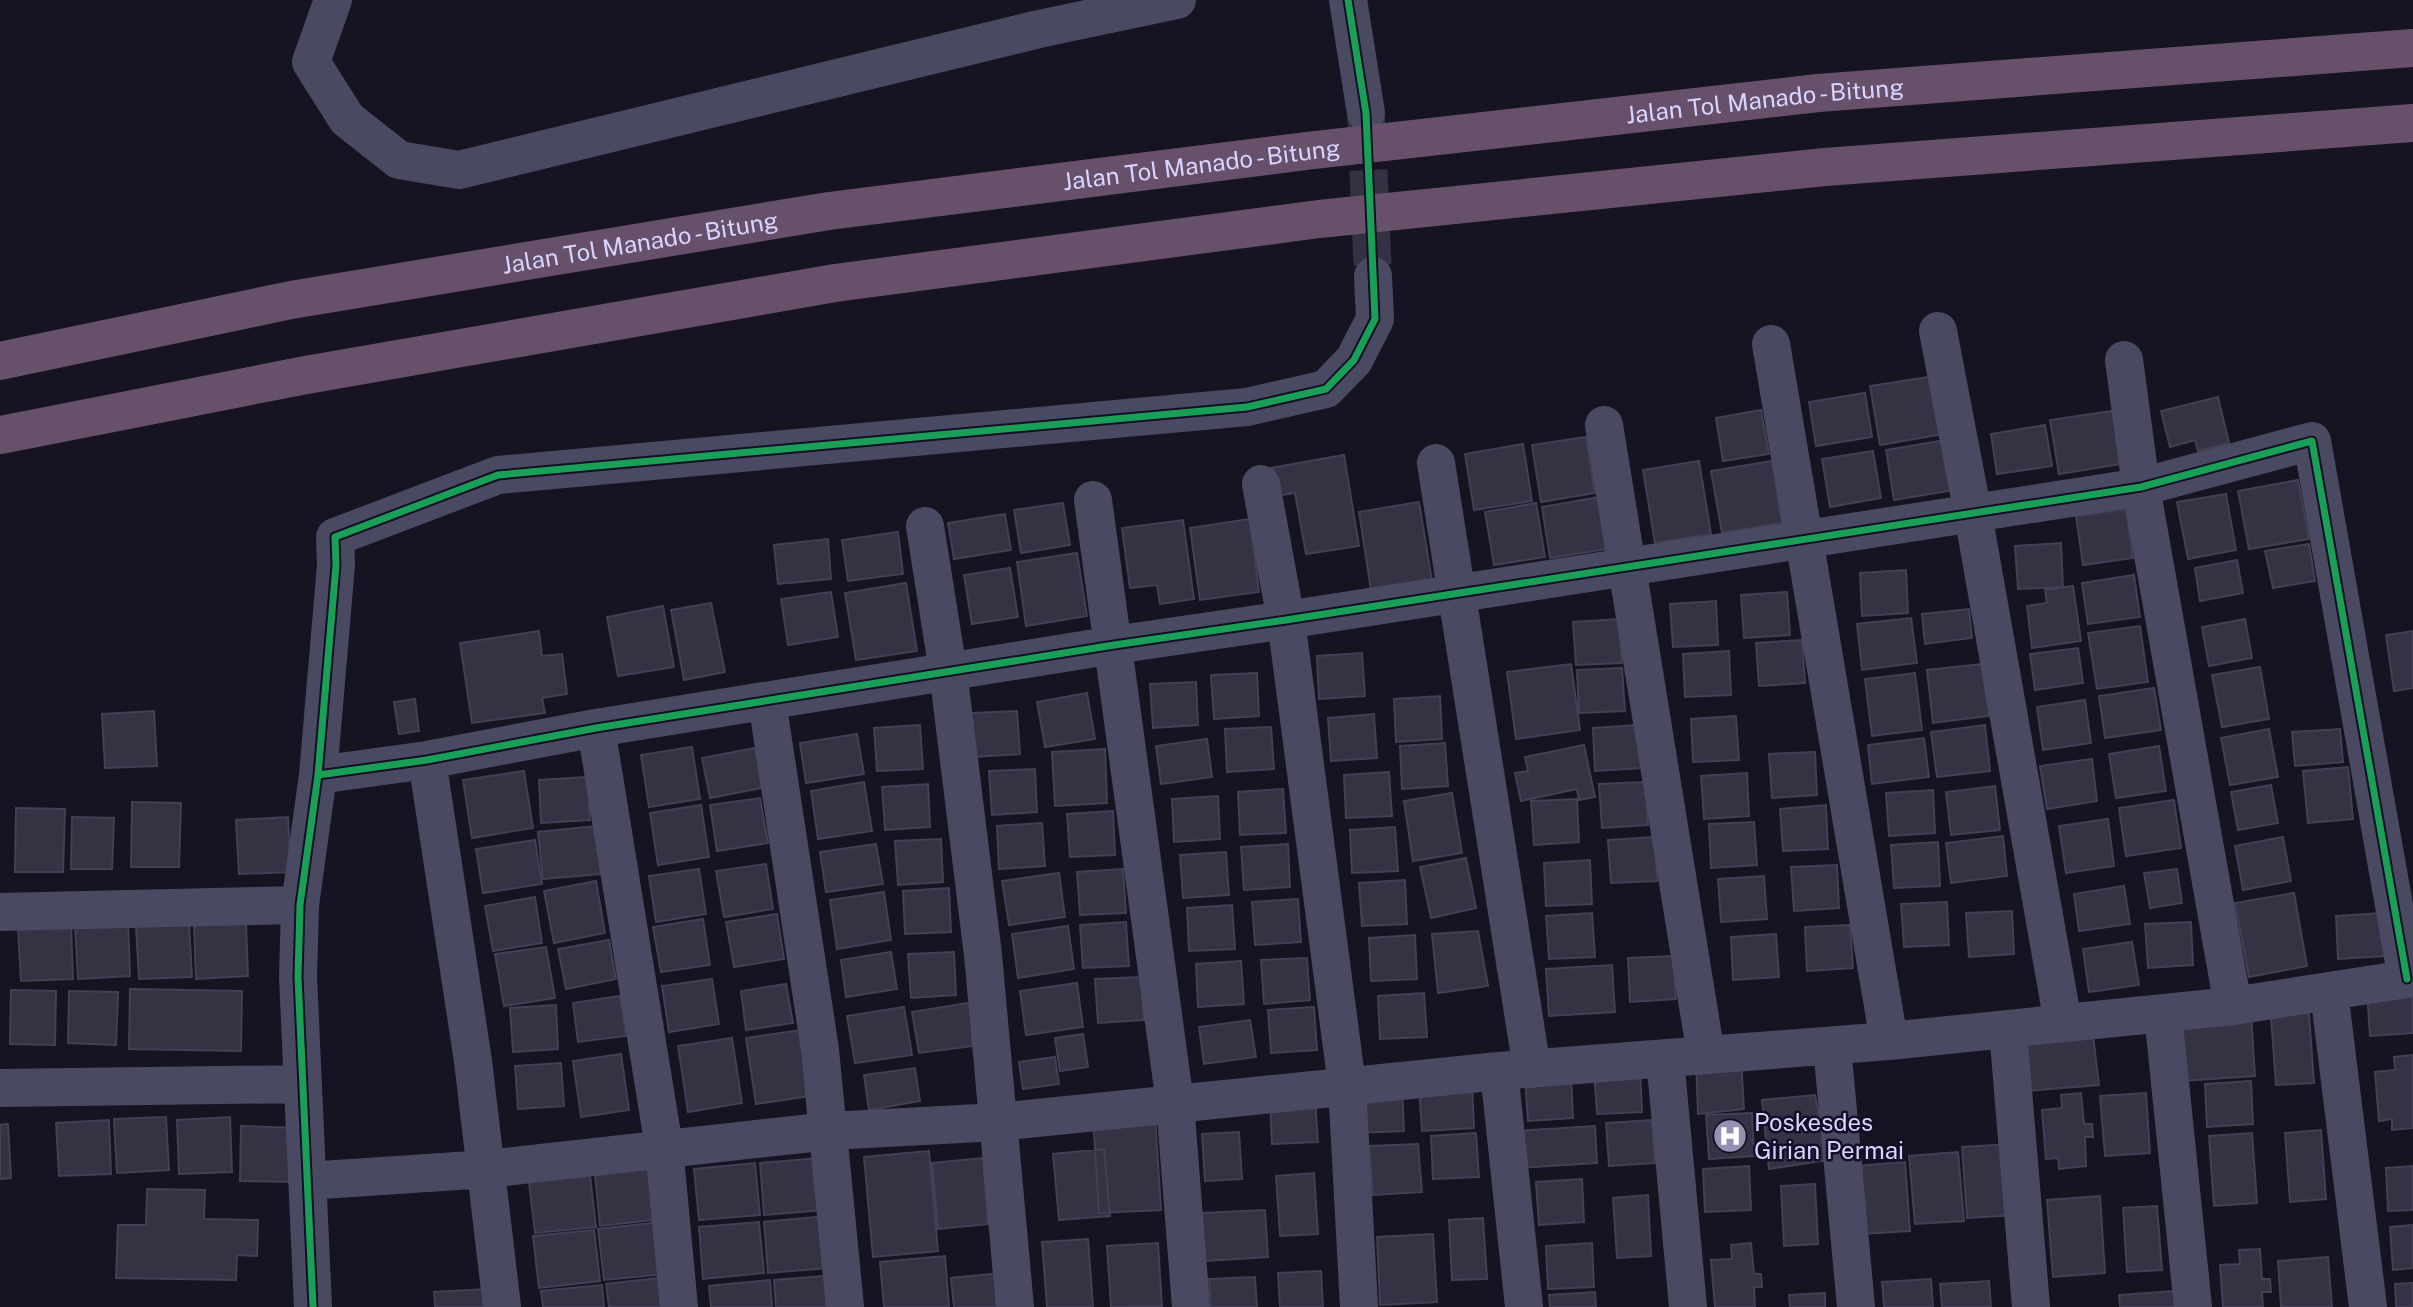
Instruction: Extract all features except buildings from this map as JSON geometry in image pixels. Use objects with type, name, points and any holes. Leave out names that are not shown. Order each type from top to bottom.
[{"type":"highway","name":"Jalan Tol Manado - Bitung","points":[[0,361],[291,300],[829,211],[1306,151],[1818,93],[2413,48]]},
{"type":"highway","points":[[0,435],[306,375],[835,284],[1319,219],[1825,167],[2413,122]]},
{"type":"street","points":[[333,0],[311,62],[347,119],[399,160],[459,170],[1039,29],[1177,0]]},
{"type":"street","points":[[1348,0],[1366,113]]},
{"type":"street","points":[[313,1307],[298,977],[300,905],[318,775],[336,565],[335,537],[498,475],[1247,407],[1326,389],[1354,360],[1375,319],[1373,276]]},
{"type":"street","points":[[1938,331],[2063,1023]]},
{"type":"street","points":[[1771,344],[1889,1041]]},
{"type":"street","points":[[2124,359],[2141,487],[2233,1006]]},
{"type":"street","points":[[1604,425],[1706,1055]]},
{"type":"street","points":[[307,1181],[487,1169],[664,1147],[829,1131],[998,1122],[1347,1085],[2008,1030],[2233,1006],[2410,979],[2312,441],[2141,487],[1806,541],[948,671],[596,728],[426,760],[318,775]]},
{"type":"street","points":[[1436,463],[1456,593],[1516,1070],[1524,1307]]},
{"type":"street","points":[[1261,484],[1286,621],[1347,1085],[1359,1307]]},
{"type":"street","points":[[1093,500],[1175,1103],[1191,1307]]},
{"type":"street","points":[[925,526],[948,671],[983,955],[1015,1307]]},
{"type":"street","points":[[767,701],[820,1050],[845,1307]]},
{"type":"street","points":[[596,728],[664,1147],[679,1307]]},
{"type":"street","points":[[426,760],[446,877],[487,1169],[502,1307]]},
{"type":"street","points":[[0,912],[300,905]]},
{"type":"street","points":[[2329,992],[2368,1307]]},
{"type":"street","points":[[2163,1014],[2193,1307]]},
{"type":"street","points":[[2008,1030],[2031,1307]]},
{"type":"street","points":[[1832,1046],[1856,1307]]},
{"type":"street","points":[[1665,1058],[1688,1307]]},
{"type":"street","points":[[0,1088],[302,1084]]},
{"type":"tunnel","points":[[1366,113],[1373,276]]},
{"type":"cycle path","points":[[313,1307],[298,977],[300,905],[318,775],[336,565],[335,537],[498,475],[1247,407],[1326,389],[1354,360],[1375,319],[1366,113],[1348,0]]},
{"type":"cycle path","points":[[318,775],[427,760],[596,728],[1114,645],[2141,487],[2312,441],[2407,979]]},
{"type":"place","name":"Poskesdes Girian Permai","points":[[1730,1136]]}]
